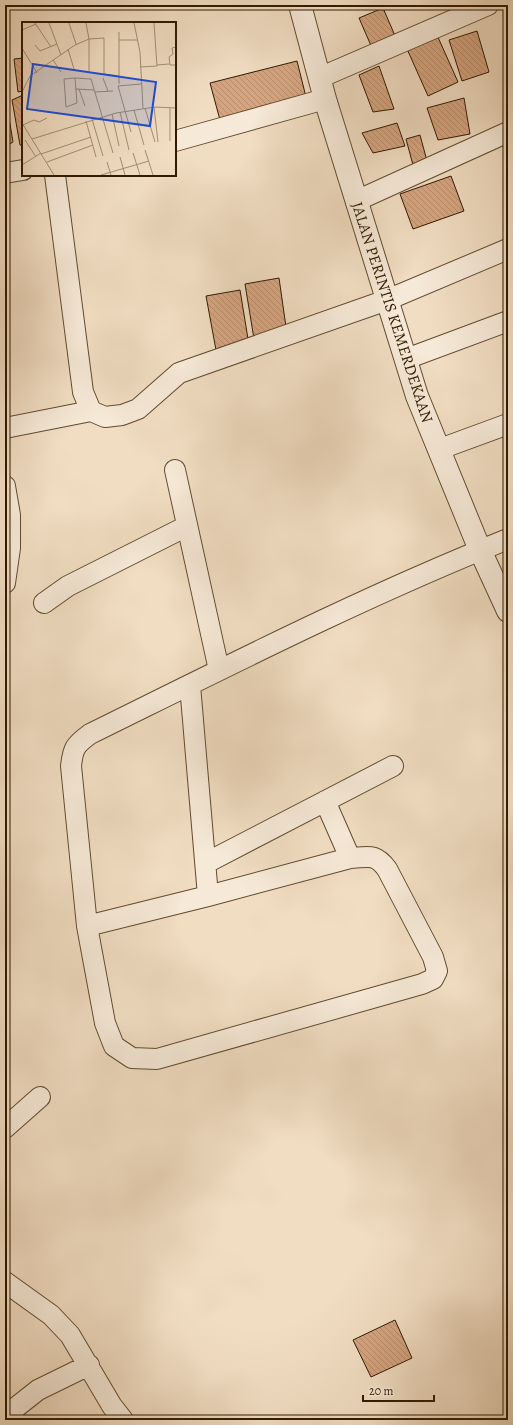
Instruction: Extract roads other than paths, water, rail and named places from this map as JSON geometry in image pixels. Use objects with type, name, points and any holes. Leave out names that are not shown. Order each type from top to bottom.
[{"type":"street","name":"JALAN PERINTIS KEMERDEKAAN","points":[[300,5],[325,99],[418,396],[480,550],[508,611]]},
{"type":"street","points":[[319,78],[488,5]]},
{"type":"street","points":[[176,141],[325,99]]},
{"type":"street","points":[[356,201],[508,132]]},
{"type":"street","points":[[5,173],[22,170]]},
{"type":"street","points":[[56,176],[83,392],[91,411]]},
{"type":"street","points":[[5,428],[91,411],[105,417],[122,415],[138,409],[179,373],[387,300],[508,249]]},
{"type":"street","points":[[406,360],[508,321]]},
{"type":"street","points":[[440,449],[508,424]]},
{"type":"street","points":[[175,470],[219,670]]},
{"type":"street","points":[[5,486],[10,515],[10,541],[5,583]]},
{"type":"street","points":[[44,603],[68,586],[187,526]]},
{"type":"street","points":[[87,926],[208,896],[350,858],[372,856],[380,860],[387,869],[433,957],[437,971],[433,979],[422,984],[157,1059],[132,1058],[114,1046],[105,1023],[87,926],[71,766],[72,752],[77,743],[90,734],[219,670],[442,565],[508,539]]},
{"type":"street","points":[[190,685],[208,896]]},
{"type":"street","points":[[206,863],[393,766]]},
{"type":"street","points":[[325,801],[350,858]]},
{"type":"street","points":[[5,1128],[40,1096]]},
{"type":"street","points":[[5,1282],[55,1320],[70,1335],[112,1406],[123,1420]]},
{"type":"street","points":[[5,1416],[38,1390],[89,1365]]}]
